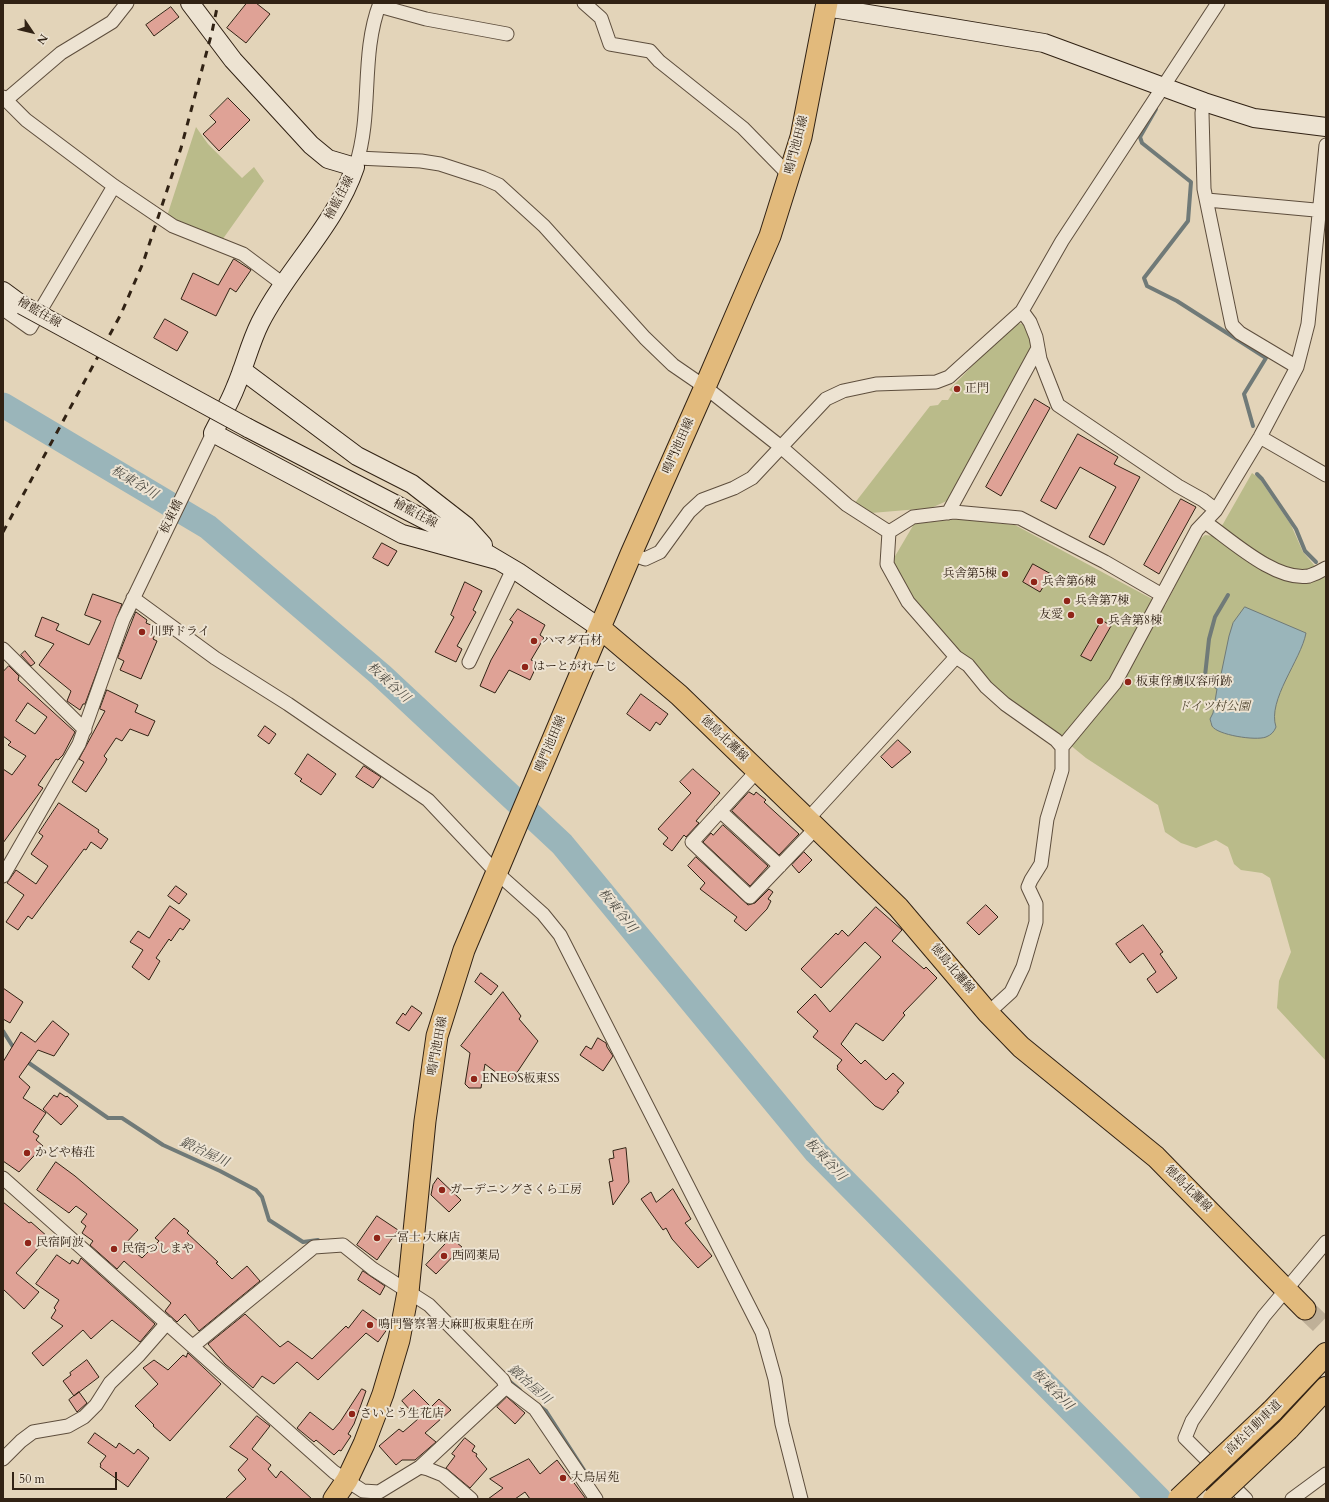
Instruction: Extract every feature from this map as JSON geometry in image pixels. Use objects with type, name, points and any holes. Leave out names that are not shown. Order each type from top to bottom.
[{"type":"highway","name":"高松自動車道","points":[[1179,1499],[1272,1411],[1326,1354]]},
{"type":"highway","name":"高松自動車道","points":[[1214,1499],[1288,1429],[1326,1388]]},
{"type":"main road","name":"檜藍住線","points":[[190,3],[233,60],[311,145],[328,159],[357,163],[348,188],[332,216],[283,284],[260,323],[236,387],[210,439]]},
{"type":"main road","name":"鳴門池田線","points":[[334,1499],[347,1480],[383,1394],[400,1340],[408,1292],[425,1121],[437,1036],[464,950],[631,554],[770,236],[801,137],[826,5]]},
{"type":"main road","points":[[826,5],[1044,43],[1204,102],[1254,118],[1326,127]]},
{"type":"main road","name":"檜藍住線","points":[[3,292],[22,305],[248,428],[414,512],[513,569],[600,628]]},
{"type":"main road","points":[[242,370],[357,456],[412,484],[466,526],[497,560]]},
{"type":"main road","points":[[210,439],[402,534],[497,560]]},
{"type":"main road","name":"徳島北灘線","points":[[600,628],[679,695],[898,907],[988,1013],[1021,1047],[1156,1157],[1305,1309]]},
{"type":"street","points":[[127,3],[112,22],[61,53],[5,99],[36,128],[114,186],[173,226],[243,254],[283,284]]},
{"type":"street","points":[[584,3],[601,18],[610,44],[650,51],[659,61],[743,128],[789,175]]},
{"type":"street","points":[[631,554],[645,559],[660,552],[689,512],[702,500],[734,488],[752,478],[826,399],[843,390],[876,384],[936,382],[949,376],[1022,311],[1062,241],[1218,3]]},
{"type":"street","points":[[507,34],[426,19],[379,4],[373,29],[365,126],[357,163],[421,161],[440,164],[483,178],[499,185],[544,226],[645,338],[673,365],[705,387],[781,447],[847,505],[888,532]]},
{"type":"street","points":[[1204,102],[1202,113],[1204,189],[1232,325],[1240,332],[1297,367]]},
{"type":"street","points":[[988,1013],[1011,992],[1023,967],[1036,922],[1036,904],[1028,887],[1041,864],[1046,819],[1062,770],[1062,747],[1115,683],[1197,530],[1216,510],[1260,437],[1297,367],[1308,324],[1323,211],[1326,145]]},
{"type":"street","points":[[3,309],[30,328],[114,186]]},
{"type":"street","points":[[1207,200],[1323,211]]},
{"type":"street","points":[[1022,311],[1030,322],[1040,359],[1058,405],[1216,510]]},
{"type":"street","points":[[948,512],[1038,348]]},
{"type":"street","points":[[1260,437],[1326,475]]},
{"type":"street","name":"板東橋","points":[[3,876],[64,772],[84,730],[123,620],[210,439]]},
{"type":"street","points":[[888,532],[913,517],[948,512],[1020,518],[1105,562],[1162,595]]},
{"type":"street","points":[[1205,522],[1266,566],[1289,575],[1309,576],[1326,569]]},
{"type":"street","points":[[888,532],[887,564],[908,602],[956,657],[968,665],[986,687],[1005,704],[1056,740],[1062,747]]},
{"type":"street","points":[[469,662],[513,569]]},
{"type":"street","points":[[135,594],[215,658],[301,712],[428,800],[499,866],[560,935],[762,1332],[775,1379],[782,1424],[801,1499]]},
{"type":"street","points":[[3,649],[84,730]]},
{"type":"street","points":[[757,771],[692,842],[750,897],[780,866],[811,824],[956,657]]},
{"type":"street","points":[[720,811],[780,866]]},
{"type":"street","points":[[3,1178],[334,1472],[363,1491],[379,1492],[420,1468],[506,1387]]},
{"type":"street","points":[[1246,1499],[1185,1438],[1192,1421],[1264,1316],[1326,1242]]},
{"type":"street","points":[[193,1346],[314,1247],[342,1245],[439,1314],[503,1380],[506,1387],[535,1409],[596,1499]]},
{"type":"street","points":[[3,1459],[33,1432],[68,1426],[84,1417],[96,1405],[110,1383],[139,1355],[167,1323]]},
{"type":"street","points":[[420,1468],[428,1469],[444,1476],[471,1499]]},
{"type":"street","points":[[1292,1499],[1326,1474]]},
{"type":"green space","points":[[196,127],[208,144],[242,178],[254,167],[264,181],[220,243],[167,216]]},
{"type":"green space","points":[[1015,322],[1028,326],[1033,346],[949,500],[931,508],[871,513],[854,504],[930,406],[938,405],[942,400],[948,400],[953,392],[949,390]]},
{"type":"green space","name":"ドイツ村公園","points":[[1252,473],[1259,478],[1291,525],[1303,552],[1326,579],[1326,1061],[1277,1008],[1279,981],[1291,952],[1270,878],[1262,873],[1241,870],[1234,864],[1228,847],[1216,840],[1196,848],[1181,843],[1165,832],[1158,805],[1086,758],[1058,735],[1008,700],[957,652],[919,611],[891,563],[914,524],[959,519],[1015,525],[1165,606],[1198,541],[1205,535],[1214,536],[1223,524]]},
{"type":"water","points":[[1245,607],[1306,633],[1303,644],[1276,705],[1274,716],[1276,727],[1271,734],[1261,738],[1246,738],[1221,732],[1212,726],[1210,719],[1213,713],[1217,689],[1215,688],[1215,685],[1219,684],[1233,623]]},
{"type":"building","points":[[247,3],[256,3],[270,14],[246,43],[227,28]]},
{"type":"building","points":[[171,7],[179,17],[154,36],[146,25]]},
{"type":"building","points":[[228,98],[250,120],[219,151],[203,134],[216,122],[210,116]]},
{"type":"building","points":[[234,259],[251,270],[236,292],[230,288],[216,316],[181,299],[193,273],[218,285]]},
{"type":"building","points":[[165,319],[188,332],[177,351],[154,338]]},
{"type":"building","points":[[1035,399],[1050,408],[1001,496],[986,487]]},
{"type":"building","points":[[1078,434],[1118,457],[1114,464],[1140,477],[1104,545],[1089,537],[1116,487],[1080,467],[1056,509],[1041,501]]},
{"type":"building","points":[[1181,499],[1196,507],[1159,574],[1144,565]]},
{"type":"building","points":[[382,543],[397,551],[388,566],[373,558]]},
{"type":"building","points":[[1033,564],[1051,574],[1040,592],[1023,582]]},
{"type":"building","points":[[465,582],[482,591],[473,610],[476,612],[457,646],[462,649],[456,662],[435,652],[454,617],[451,615]]},
{"type":"building","points":[[93,594],[122,604],[85,704],[83,704],[80,710],[67,701],[71,691],[39,665],[54,644],[35,636],[42,617],[59,624],[56,630],[89,645],[101,621],[85,615]]},
{"type":"building","points":[[518,609],[545,625],[540,635],[544,638],[531,660],[538,663],[530,680],[509,670],[495,693],[480,686],[491,660],[513,622],[510,620]]},
{"type":"building","points":[[136,612],[147,620],[146,623],[158,628],[153,639],[157,641],[141,679],[120,670],[124,661],[118,658]]},
{"type":"building","points":[[1102,620],[1111,626],[1091,661],[1081,656]]},
{"type":"building","points":[[25,651],[35,663],[31,666],[21,655]]},
{"type":"building","points":[[9,666],[19,676],[18,680],[75,732],[63,755],[58,760],[56,759],[38,785],[43,788],[3,843],[3,769],[12,775],[26,756],[8,745],[11,742],[3,736],[3,672]],"holes":[[[28,703],[47,717],[35,734],[16,721]]]},
{"type":"building","points":[[107,690],[138,705],[135,712],[155,721],[148,736],[130,729],[122,741],[116,738],[104,756],[107,759],[105,763],[86,792],[72,782],[84,762],[79,759],[105,711],[100,709]]},
{"type":"building","points":[[641,694],[668,714],[660,725],[656,722],[650,731],[627,714]]},
{"type":"building","points":[[265,726],[276,734],[269,744],[258,736]]},
{"type":"building","points":[[898,740],[911,752],[892,768],[881,757]]},
{"type":"building","points":[[308,754],[336,774],[321,795],[300,781],[302,779],[295,774]]},
{"type":"building","points":[[364,766],[381,777],[373,788],[356,777]]},
{"type":"building","points":[[693,769],[720,793],[696,821],[699,823],[686,837],[684,835],[672,851],[663,844],[668,838],[658,829],[691,793],[680,782]]},
{"type":"building","points":[[749,792],[754,795],[756,792],[766,800],[764,802],[799,834],[779,855],[732,811]]},
{"type":"building","points":[[59,803],[99,830],[98,832],[108,839],[101,849],[91,842],[86,850],[84,849],[32,919],[28,916],[18,930],[6,922],[24,895],[7,883],[16,870],[36,884],[48,866],[31,854],[43,836],[39,833]]},
{"type":"building","points":[[723,825],[768,866],[750,886],[703,842],[711,833],[713,835]]},
{"type":"building","points":[[804,852],[812,860],[799,873],[792,865]]},
{"type":"building","points":[[696,857],[748,905],[755,903],[769,889],[773,892],[768,899],[771,901],[767,909],[746,931],[734,921],[737,917],[700,889],[705,883],[688,866]]},
{"type":"building","points":[[176,886],[187,894],[179,904],[168,896]]},
{"type":"building","points":[[986,905],[998,917],[979,935],[967,923]]},
{"type":"building","points":[[170,906],[190,920],[183,930],[180,928],[171,941],[169,939],[156,958],[160,961],[149,980],[132,967],[143,950],[130,942],[138,931],[149,938]]},
{"type":"building","points":[[876,907],[902,930],[892,941],[924,969],[926,967],[937,978],[903,1013],[905,1015],[883,1041],[856,1023],[841,1044],[861,1064],[865,1060],[886,1080],[893,1073],[904,1083],[897,1091],[899,1092],[883,1110],[875,1106],[837,1069],[837,1066],[842,1060],[813,1037],[818,1031],[797,1012],[815,994],[830,1012],[881,957],[865,942],[821,988],[801,969],[836,933],[838,935],[842,930],[848,936]]},
{"type":"building","points":[[1143,925],[1163,952],[1160,954],[1177,978],[1157,993],[1147,979],[1156,972],[1143,953],[1130,963],[1116,944]]},
{"type":"building","points":[[481,973],[498,986],[491,995],[475,982]]},
{"type":"building","points":[[3,988],[23,1002],[10,1023],[3,1019]]},
{"type":"building","points":[[503,992],[521,1016],[519,1019],[538,1041],[510,1083],[485,1064],[481,1088],[469,1088],[465,1084],[470,1053],[461,1046]]},
{"type":"building","points":[[412,1006],[422,1013],[409,1031],[396,1023],[403,1013],[405,1015]]},
{"type":"building","points":[[53,1021],[69,1034],[54,1056],[38,1050],[19,1077],[30,1087],[23,1098],[46,1113],[33,1132],[39,1136],[36,1140],[43,1146],[19,1172],[3,1161],[3,1062],[21,1032],[35,1042]]},
{"type":"building","points":[[598,1038],[606,1043],[613,1056],[603,1071],[580,1055],[586,1046],[591,1049]]},
{"type":"building","points":[[60,1093],[66,1097],[67,1096],[78,1106],[61,1125],[43,1109],[54,1095],[57,1097]]},
{"type":"building","points":[[626,1148],[629,1182],[613,1205],[609,1182],[613,1181],[609,1159],[614,1158],[613,1151]]},
{"type":"building","points":[[56,1162],[75,1176],[138,1230],[125,1244],[142,1258],[159,1241],[155,1238],[174,1218],[189,1231],[187,1233],[218,1262],[216,1263],[232,1279],[247,1266],[260,1281],[199,1331],[185,1314],[177,1322],[165,1311],[171,1303],[124,1261],[117,1269],[90,1245],[93,1241],[82,1233],[86,1226],[81,1222],[87,1214],[76,1206],[69,1213],[37,1190]]},
{"type":"building","name":"ガーデニングさくら工房","points":[[438,1178],[461,1200],[449,1212],[431,1195],[433,1185]]},
{"type":"building","points":[[673,1189],[691,1219],[685,1223],[712,1256],[698,1268],[672,1239],[666,1228],[663,1230],[641,1199],[651,1192],[656,1202]]},
{"type":"building","points":[[3,1202],[29,1223],[31,1222],[48,1237],[16,1273],[39,1292],[24,1309],[3,1289]]},
{"type":"building","name":"一冨士 大麻店","points":[[377,1216],[398,1230],[377,1260],[357,1245]]},
{"type":"building","name":"西岡薬局","points":[[451,1238],[462,1247],[436,1274],[426,1265]]},
{"type":"building","points":[[57,1255],[70,1264],[72,1260],[78,1264],[81,1258],[155,1324],[140,1342],[112,1320],[91,1339],[83,1330],[43,1366],[32,1353],[63,1326],[51,1318],[56,1310],[54,1308],[59,1300],[36,1284]]},
{"type":"building","points":[[363,1271],[385,1286],[380,1295],[358,1280]]},
{"type":"building","points":[[363,1310],[388,1328],[378,1342],[366,1333],[318,1380],[297,1362],[274,1384],[262,1376],[253,1388],[225,1364],[208,1344],[245,1314],[280,1347],[288,1341],[312,1359],[346,1326],[348,1328]]},
{"type":"building","points":[[188,1353],[221,1384],[170,1441],[153,1426],[154,1425],[135,1406],[158,1384],[143,1368],[154,1360],[168,1370],[183,1355],[186,1357]]},
{"type":"building","points":[[87,1360],[99,1377],[74,1396],[63,1381],[71,1375],[70,1373]]},
{"type":"building","points":[[362,1389],[366,1391],[354,1424],[348,1434],[351,1436],[341,1451],[339,1450],[334,1455],[316,1440],[314,1442],[297,1428],[310,1412],[333,1430]]},
{"type":"building","points":[[414,1390],[431,1407],[439,1399],[451,1410],[425,1433],[436,1442],[415,1460],[402,1460],[396,1465],[379,1446],[399,1429],[403,1432],[418,1419],[402,1401]]},
{"type":"building","points":[[79,1392],[87,1403],[77,1412],[69,1400]]},
{"type":"building","points":[[507,1397],[525,1413],[515,1424],[497,1407]]},
{"type":"building","points":[[257,1416],[270,1426],[252,1449],[271,1465],[268,1469],[276,1478],[281,1471],[312,1499],[225,1499],[246,1479],[238,1470],[248,1459],[230,1447]]},
{"type":"building","points":[[95,1433],[116,1448],[119,1443],[134,1454],[138,1449],[149,1458],[128,1487],[100,1467],[100,1464],[106,1456],[88,1443]]},
{"type":"building","points":[[465,1438],[475,1446],[472,1451],[477,1454],[476,1456],[487,1469],[470,1488],[446,1468],[455,1456],[452,1454]]},
{"type":"building","points":[[529,1459],[540,1474],[557,1460],[586,1499],[530,1499],[525,1492],[515,1499],[488,1499],[503,1488],[490,1479]]},
{"type":"waterway","points":[[1156,109],[1140,137],[1142,143],[1191,182],[1188,221],[1144,278],[1147,286],[1177,301],[1266,358],[1244,394],[1253,426]]},
{"type":"waterway","name":"板東谷川","points":[[3,405],[208,527],[381,675],[562,844],[816,1152],[1159,1499]]},
{"type":"waterway","points":[[1257,474],[1296,529],[1305,551],[1316,562]]},
{"type":"waterway","points":[[1209,685],[1204,685],[1209,639],[1215,617],[1228,595]]},
{"type":"waterway","name":"鍛冶屋川","points":[[3,1031],[15,1050]]},
{"type":"waterway","name":"鍛冶屋川","points":[[26,1061],[108,1118],[122,1118],[163,1145],[220,1171],[256,1190],[262,1197],[269,1220],[303,1242],[318,1240]]},
{"type":"waterway","name":"鍛冶屋川","points":[[508,1380],[520,1390]]},
{"type":"waterway","name":"鍛冶屋川","points":[[539,1406],[546,1411],[584,1470]]},
{"type":"tunnel","points":[[1305,1309],[1326,1329]]},
{"type":"railway","points":[[3,532],[121,314],[143,263],[181,148],[212,32],[218,3]]},
{"type":"place","name":"正門","points":[[957,389]]},
{"type":"place","name":"兵舎第5棟","points":[[1005,574]]},
{"type":"place","name":"兵舎第6棟","points":[[1034,582]]},
{"type":"place","name":"兵舎第7棟","points":[[1067,601]]},
{"type":"place","name":"友愛","points":[[1071,615]]},
{"type":"place","name":"兵舎第8棟","points":[[1100,621]]},
{"type":"place","name":"川野ドライ","points":[[142,632]]},
{"type":"place","name":"ハマダ石材","points":[[534,641]]},
{"type":"place","name":"はーとがれーじ","points":[[525,667]]},
{"type":"place","name":"板東俘虜収容所跡","points":[[1128,682]]},
{"type":"place","name":"ENEOS板東SS","points":[[474,1079]]},
{"type":"place","name":"かどや椿荘","points":[[27,1153]]},
{"type":"place","name":"ガーデニングさくら工房","points":[[442,1190]]},
{"type":"place","name":"一冨士 大麻店","points":[[377,1238]]},
{"type":"place","name":"民宿阿波","points":[[28,1243]]},
{"type":"place","name":"民宿つしまや","points":[[114,1249]]},
{"type":"place","name":"西岡薬局","points":[[444,1256]]},
{"type":"place","name":"鳴門警察署大麻町板東駐在所","points":[[370,1325]]},
{"type":"place","name":"さいとう生花店","points":[[352,1414]]},
{"type":"place","name":"大鳥居苑","points":[[563,1478]]}]
